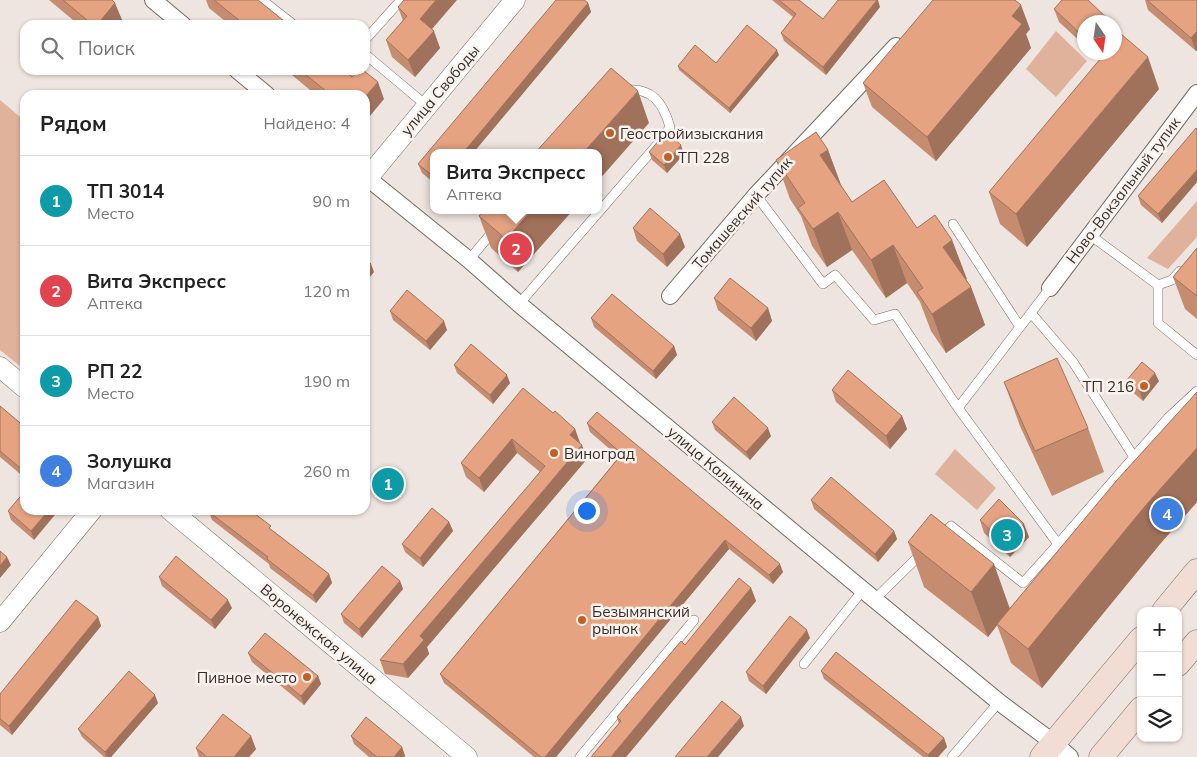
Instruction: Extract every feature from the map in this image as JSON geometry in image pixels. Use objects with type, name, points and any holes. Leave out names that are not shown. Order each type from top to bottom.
[{"type":"main road","points":[[1167,607],[1197,571]]},
{"type":"main road","points":[[1182,659],[1197,642]]},
{"type":"main road","points":[[1055,752],[1137,643]]},
{"type":"main road","points":[[1101,757],[1137,714]]},
{"type":"street","points":[[153,0],[177,20]]},
{"type":"street","name":"улица Свободы","points":[[370,173],[515,0]]},
{"type":"street","name":"Томашевский тупик","points":[[670,296],[756,195],[906,35]]},
{"type":"street","points":[[243,75],[261,90]]},
{"type":"street","name":"Ново-Вокзальный тупик","points":[[1050,288],[1195,100]]},
{"type":"street","name":"улица Калинина","points":[[370,181],[469,260],[519,304],[999,702],[1055,752]]},
{"type":"street","points":[[0,367],[20,384]]},
{"type":"street","points":[[0,622],[88,515]]},
{"type":"street","name":"Воронежская улица","points":[[176,515],[467,757]]},
{"type":"lane","points":[[262,0],[288,20]]},
{"type":"lane","points":[[370,34],[401,0]]},
{"type":"lane","points":[[370,58],[427,106]]},
{"type":"lane","points":[[602,208],[663,138],[670,126],[666,114],[648,92],[640,89],[615,90]]},
{"type":"lane","points":[[756,195],[823,284],[834,275],[874,320],[895,314],[958,408],[1058,544]]},
{"type":"lane","points":[[519,304],[597,214]]},
{"type":"lane","points":[[469,260],[499,224]]},
{"type":"lane","points":[[953,224],[1020,327]]},
{"type":"lane","points":[[1090,235],[1158,285]]},
{"type":"lane","points":[[1158,285],[1172,280],[1184,265]]},
{"type":"lane","points":[[1158,285],[1158,323],[1197,355]]},
{"type":"lane","points":[[958,408],[1050,288]]},
{"type":"lane","points":[[1031,313],[1073,362],[1134,457]]},
{"type":"lane","points":[[804,664],[869,594],[951,526],[1023,583],[1168,418],[1197,391]]},
{"type":"lane","points":[[580,757],[694,620]]},
{"type":"lane","points":[[952,757],[999,702]]},
{"type":"shaded area","points":[[1056,31],[1077,51],[1077,60],[1087,61],[1056,97],[1026,69]]},
{"type":"shaded area","points":[[0,100],[20,117],[20,366],[0,350]]},
{"type":"shaded area","points":[[1197,201],[1197,237],[1168,269],[1147,258]]},
{"type":"shaded area","points":[[955,449],[996,488],[977,510],[935,474]]},
{"type":"building","points":[[63,0],[112,0],[115,3],[101,20],[87,20]]},
{"type":"building","points":[[214,0],[258,0],[283,20],[239,20]]},
{"type":"building","points":[[404,0],[436,0],[420,19],[434,31],[408,60],[386,40],[407,16],[398,7]]},
{"type":"building","points":[[556,0],[584,0],[588,3],[466,149],[431,149]]},
{"type":"building","points":[[779,0],[799,0],[823,19],[838,0],[877,0],[823,67],[781,33],[796,14]]},
{"type":"building","points":[[933,0],[1015,0],[1021,5],[1012,16],[1022,24],[927,137],[863,83]]},
{"type":"building","points":[[1062,0],[1088,0],[1104,15],[1077,15],[1077,30],[1054,9]]},
{"type":"building","points":[[1147,0],[1197,0],[1197,31],[1191,38]]},
{"type":"building","points":[[747,25],[777,50],[729,108],[678,66],[695,45],[716,63]]},
{"type":"building","points":[[1122,35],[1148,57],[1016,214],[989,192],[1099,60],[1122,60]]},
{"type":"building","points":[[611,68],[638,91],[587,149],[539,149]]},
{"type":"building","points":[[306,75],[350,75],[352,77],[354,75],[369,75],[378,82],[370,91],[325,90]]},
{"type":"building","points":[[1196,128],[1197,170],[1158,214],[1138,196]]},
{"type":"building","points":[[666,132],[681,145],[664,165],[649,152]]},
{"type":"building","points":[[816,132],[828,150],[820,155],[852,202],[884,180],[917,228],[935,215],[952,240],[943,247],[971,287],[932,314],[917,292],[923,288],[893,245],[871,260],[838,212],[813,229],[798,208],[805,203],[776,160]]},
{"type":"building","points":[[430,150],[430,174],[418,164]]},
{"type":"building","points":[[650,208],[680,234],[663,254],[633,228]]},
{"type":"building","points":[[481,214],[528,214],[506,239],[479,216]]},
{"type":"building","points":[[1197,248],[1197,296],[1173,277]]},
{"type":"building","points":[[730,278],[768,308],[751,328],[714,298]]},
{"type":"building","points":[[407,290],[444,321],[426,341],[390,311]]},
{"type":"building","points":[[612,294],[674,346],[653,371],[591,318]]},
{"type":"building","points":[[471,344],[507,375],[490,395],[454,365]]},
{"type":"building","points":[[1057,358],[1088,428],[1035,451],[1004,382]]},
{"type":"building","points":[[1142,362],[1155,373],[1140,392],[1126,381]]},
{"type":"building","points":[[848,370],[902,416],[886,436],[832,390]]},
{"type":"building","points":[[523,388],[553,413],[555,411],[575,429],[570,435],[582,445],[420,636],[424,640],[403,664],[380,660],[545,466],[512,439],[479,478],[461,463]]},
{"type":"building","points":[[1197,392],[1197,448],[1146,505],[1028,649],[997,624],[1117,480]]},
{"type":"building","points":[[734,397],[768,428],[746,452],[712,422]]},
{"type":"building","points":[[0,406],[20,423],[20,468],[0,451]]},
{"type":"building","name":"Безымянский рынок","points":[[597,412],[780,564],[769,575],[725,540],[545,757],[541,757],[440,674],[622,454],[587,423]]},
{"type":"building","points":[[831,477],[894,531],[875,554],[811,500]]},
{"type":"building","points":[[20,497],[20,515],[45,515],[31,531],[8,511]]},
{"type":"building","points":[[999,499],[1024,524],[1005,544],[980,520]]},
{"type":"building","points":[[432,508],[449,522],[420,558],[402,544]]},
{"type":"building","points":[[931,514],[994,564],[971,592],[908,542]]},
{"type":"building","points":[[213,515],[257,515],[271,526],[269,528],[329,574],[313,595],[267,559],[268,557]]},
{"type":"building","points":[[0,551],[7,557],[0,566]]},
{"type":"building","points":[[176,556],[228,600],[211,620],[159,577]]},
{"type":"building","points":[[382,566],[400,581],[359,629],[341,614]]},
{"type":"building","points":[[739,578],[751,588],[611,757],[591,757],[621,721],[617,717],[681,641],[685,645]]},
{"type":"building","points":[[76,600],[98,617],[9,726],[0,719],[0,694]]},
{"type":"building","points":[[790,616],[807,630],[763,686],[746,672]]},
{"type":"building","points":[[265,633],[318,676],[301,696],[248,653]]},
{"type":"building","points":[[836,652],[944,738],[928,755],[821,671]]},
{"type":"building","points":[[129,671],[155,695],[105,752],[78,729]]},
{"type":"building","points":[[722,701],[741,717],[707,757],[675,757]]},
{"type":"building","points":[[223,714],[251,736],[234,757],[207,757],[196,748]]},
{"type":"building","points":[[366,717],[402,747],[394,757],[377,757],[351,736]]},
{"type":"place","name":"Геостройизыскания","points":[[610,133]]},
{"type":"place","name":"ТП 228","points":[[668,157]]},
{"type":"place","name":"Вита Экспресс","points":[[516,249]]},
{"type":"place","name":"ТП 216","points":[[1144,386]]},
{"type":"place","name":"Виноград","points":[[554,453]]},
{"type":"place","name":"ТП 3014","points":[[388,484]]},
{"type":"place","name":"Золушка","points":[[1167,514]]},
{"type":"place","name":"РП 22","points":[[1007,535]]},
{"type":"place","name":"Безымянский рынок","points":[[582,620]]},
{"type":"place","name":"Пивное место","points":[[307,677]]}]
